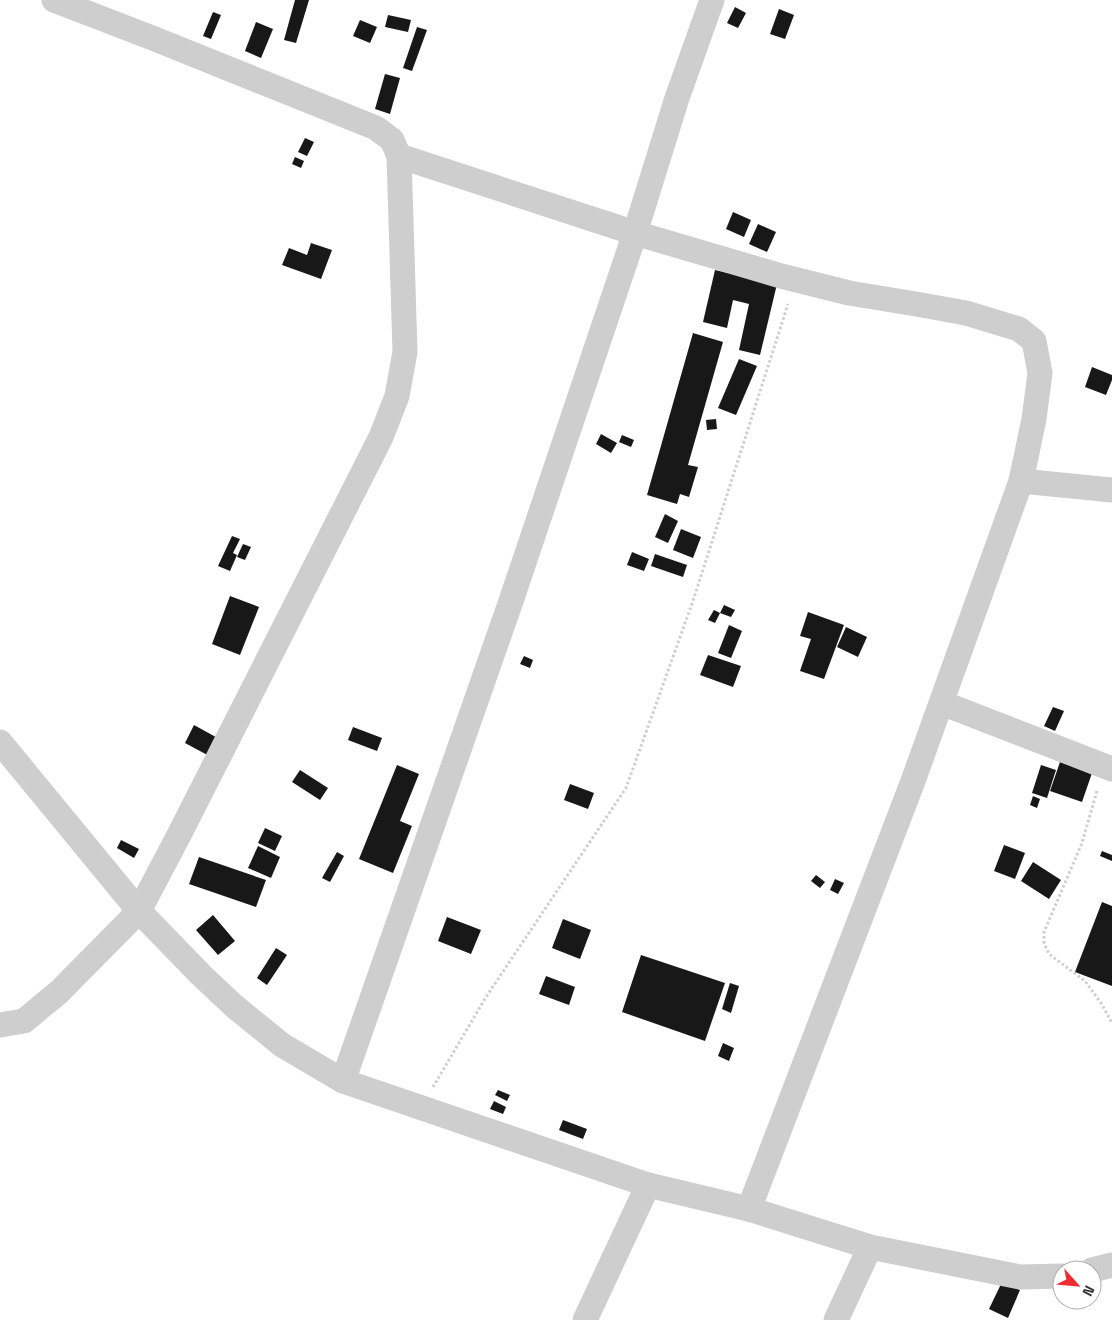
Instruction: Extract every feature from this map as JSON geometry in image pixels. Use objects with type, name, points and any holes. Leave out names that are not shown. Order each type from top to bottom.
[{"type":"street","points":[[0,1025],[24,1020],[59,992],[139,911],[376,446],[397,396],[405,352],[399,156],[392,140],[376,128],[54,0]]},
{"type":"street","points":[[343,1080],[511,601],[635,233],[677,98],[712,0]]},
{"type":"street","points":[[399,156],[635,233],[796,280],[849,293],[966,313],[1019,330],[1034,341],[1040,373],[1034,420],[1021,482],[910,791],[749,1209]]},
{"type":"street","points":[[1021,482],[1112,490]]},
{"type":"street","points":[[942,703],[1108,768]]},
{"type":"street","points":[[0,742],[139,911],[201,975],[234,1006],[282,1045],[343,1080],[648,1185],[749,1209],[870,1247],[1020,1277],[1052,1276]]},
{"type":"street","points":[[585,1320],[648,1185]]},
{"type":"street","points":[[836,1320],[870,1247]]},
{"type":"path","points":[[421,1107],[486,997],[626,788],[693,601],[796,280]]},
{"type":"path","points":[[1108,768],[1082,843],[1044,932],[1044,943],[1049,954],[1084,981],[1101,1003],[1112,1023]]},
{"type":"building","points":[[295,0],[309,0],[296,43],[284,40]]},
{"type":"building","points":[[735,7],[746,13],[738,28],[727,23]]},
{"type":"building","points":[[779,9],[794,15],[785,39],[770,34]]},
{"type":"building","points":[[213,12],[221,15],[211,39],[203,36]]},
{"type":"building","points":[[388,15],[411,20],[408,32],[385,27]]},
{"type":"building","points":[[360,20],[377,27],[370,43],[353,36]]},
{"type":"building","points":[[256,22],[273,29],[261,58],[245,51]]},
{"type":"building","points":[[417,27],[427,30],[412,71],[403,68]]},
{"type":"building","points":[[385,74],[400,78],[390,114],[375,109]]},
{"type":"building","points":[[305,138],[314,142],[307,156],[298,152]]},
{"type":"building","points":[[295,157],[304,161],[301,168],[292,164]]},
{"type":"building","points":[[733,212],[751,220],[744,237],[726,229]]},
{"type":"building","points":[[758,224],[776,232],[767,252],[749,244]]},
{"type":"building","points":[[311,243],[332,250],[321,279],[282,265],[289,248],[307,255]]},
{"type":"building","points":[[715,270],[777,284],[760,355],[739,350],[749,304],[733,300],[727,328],[703,322]]},
{"type":"building","points":[[693,333],[723,342],[688,465],[698,467],[689,497],[680,494],[677,504],[647,495]]},
{"type":"building","points":[[739,359],[757,366],[736,415],[718,408]]},
{"type":"building","points":[[1092,367],[1112,375],[1106,395],[1085,387]]},
{"type":"building","points":[[716,419],[717,429],[707,430],[706,420]]},
{"type":"building","points":[[601,434],[617,443],[611,453],[596,444]]},
{"type":"building","points":[[622,435],[634,440],[631,447],[619,442]]},
{"type":"building","points":[[665,514],[678,521],[668,543],[655,537]]},
{"type":"building","points":[[681,529],[701,537],[693,558],[673,550]]},
{"type":"building","points":[[232,536],[240,539],[233,553],[237,555],[230,571],[218,566]]},
{"type":"building","points":[[243,544],[251,547],[245,560],[237,557]]},
{"type":"building","points":[[632,552],[649,559],[644,571],[627,565]]},
{"type":"building","points":[[655,554],[687,565],[683,577],[651,566]]},
{"type":"building","points":[[230,596],[259,607],[240,655],[212,644]]},
{"type":"building","points":[[724,605],[735,610],[731,617],[720,613]]},
{"type":"building","points":[[714,610],[720,613],[715,623],[708,620]]},
{"type":"building","points":[[808,612],[844,625],[824,679],[800,671],[811,639],[800,636]]},
{"type":"building","points":[[729,625],[742,631],[731,658],[718,653]]},
{"type":"building","points":[[846,627],[867,637],[858,657],[837,647]]},
{"type":"building","points":[[708,655],[741,666],[733,687],[700,675]]},
{"type":"building","points":[[524,656],[533,660],[530,668],[520,664]]},
{"type":"building","points":[[1053,707],[1064,711],[1055,731],[1044,726]]},
{"type":"building","points":[[194,725],[223,741],[213,758],[185,743]]},
{"type":"building","points":[[353,727],[382,738],[377,751],[348,740]]},
{"type":"building","points":[[1060,762],[1092,773],[1082,802],[1050,791]]},
{"type":"building","points":[[397,765],[419,774],[400,821],[412,826],[393,873],[359,859]]},
{"type":"building","points":[[1041,765],[1056,770],[1047,798],[1032,793]]},
{"type":"building","points":[[300,770],[328,788],[320,800],[292,782]]},
{"type":"building","points":[[570,784],[594,793],[588,809],[564,800]]},
{"type":"building","points":[[1033,796],[1040,799],[1037,808],[1030,805]]},
{"type":"building","points":[[265,828],[282,836],[275,851],[258,843]]},
{"type":"building","points":[[121,840],[139,849],[134,858],[117,848]]},
{"type":"building","points":[[1004,845],[1025,853],[1015,879],[994,871]]},
{"type":"building","points":[[258,846],[280,857],[271,878],[248,868]]},
{"type":"building","points":[[1102,851],[1112,855],[1112,861],[1100,856]]},
{"type":"building","points":[[337,852],[344,856],[330,882],[322,878]]},
{"type":"building","points":[[199,857],[266,880],[256,907],[189,884]]},
{"type":"building","points":[[1033,862],[1061,880],[1049,899],[1021,881]]},
{"type":"building","points":[[816,875],[825,882],[820,888],[811,881]]},
{"type":"building","points":[[835,879],[844,883],[838,894],[830,890]]},
{"type":"building","points":[[1102,902],[1112,906],[1112,986],[1075,972]]},
{"type":"building","points":[[213,915],[235,941],[218,955],[196,930]]},
{"type":"building","points":[[447,917],[481,930],[471,954],[438,941]]},
{"type":"building","points":[[563,919],[591,930],[580,959],[552,948]]},
{"type":"building","points":[[276,948],[287,955],[267,985],[257,978]]},
{"type":"building","points":[[641,955],[725,983],[705,1041],[622,1012]]},
{"type":"building","points":[[546,976],[575,987],[569,1005],[539,994]]},
{"type":"building","points":[[730,983],[739,986],[731,1013],[722,1009]]},
{"type":"building","points":[[723,1043],[734,1048],[729,1061],[718,1056]]},
{"type":"building","points":[[498,1090],[510,1095],[507,1101],[495,1095]]},
{"type":"building","points":[[494,1101],[506,1107],[503,1114],[490,1109]]},
{"type":"building","points":[[563,1120],[587,1129],[583,1139],[559,1130]]},
{"type":"building","points":[[1002,1282],[1020,1290],[1008,1318],[989,1309]]}]
